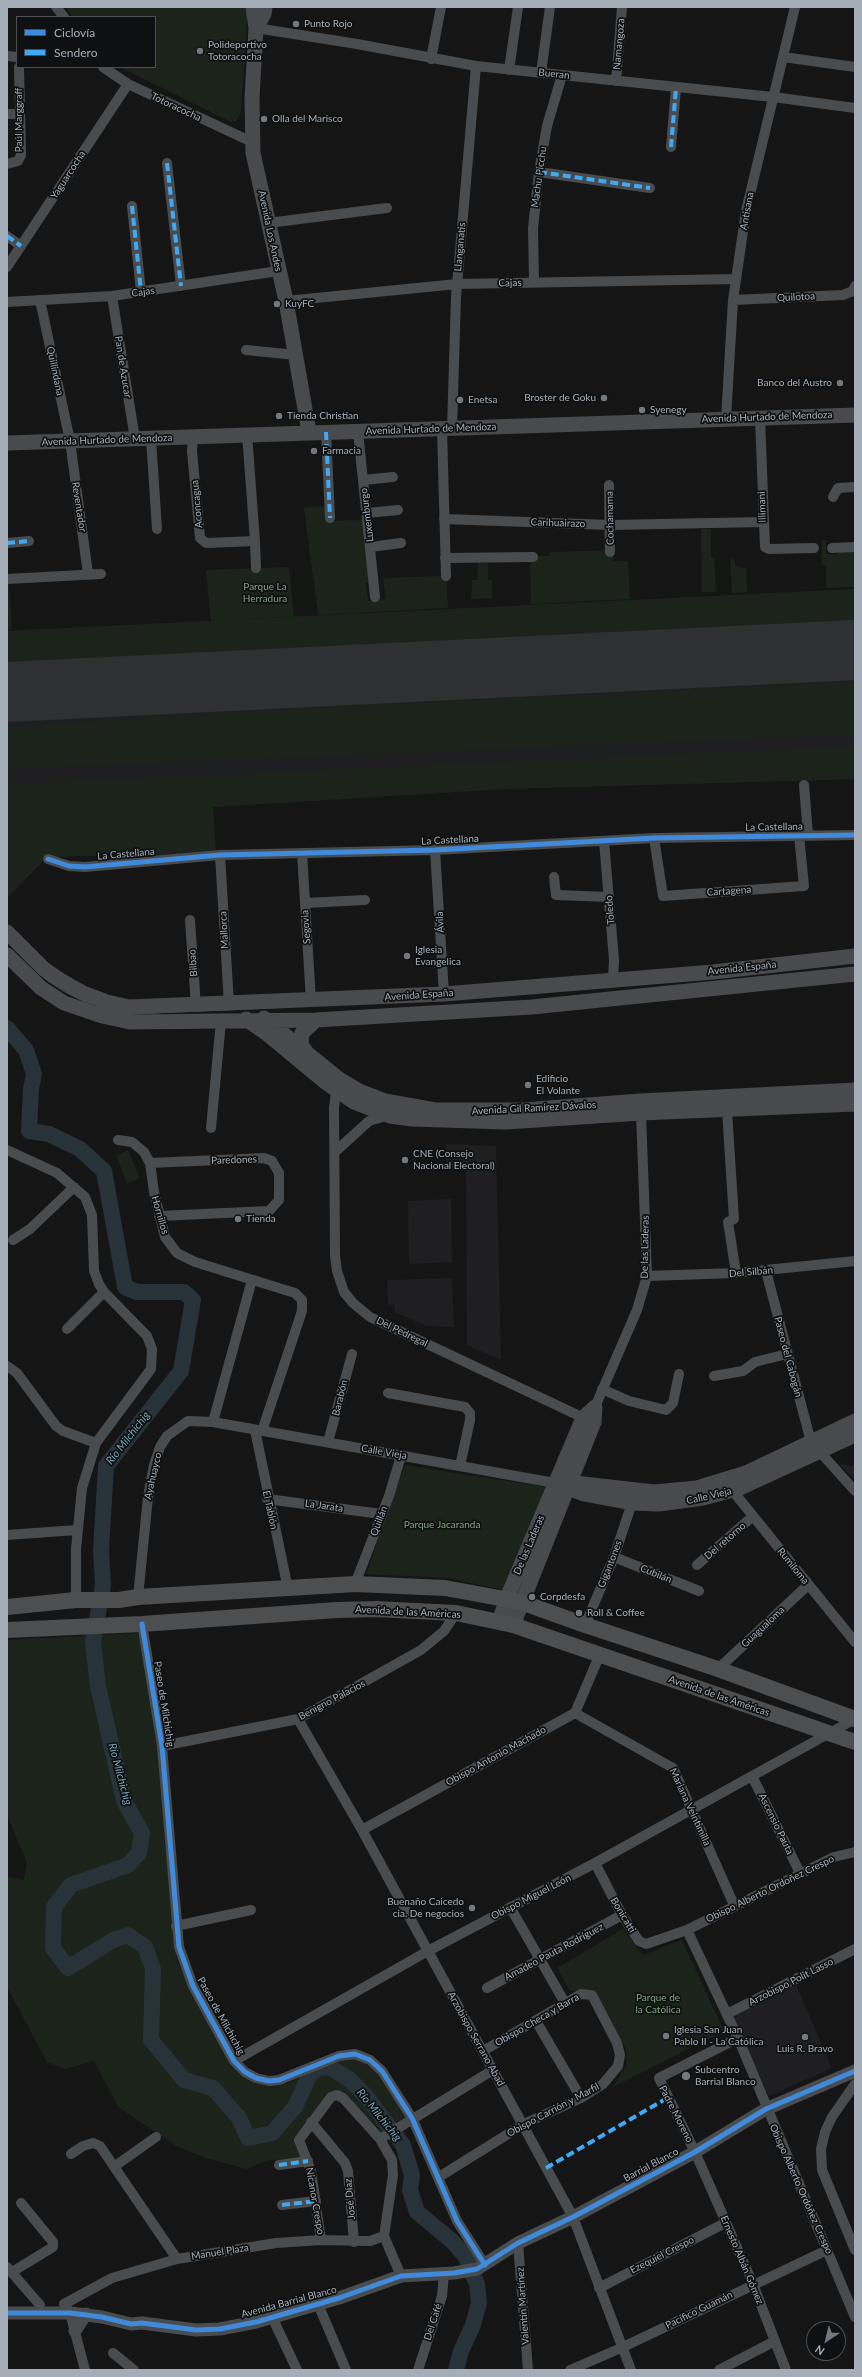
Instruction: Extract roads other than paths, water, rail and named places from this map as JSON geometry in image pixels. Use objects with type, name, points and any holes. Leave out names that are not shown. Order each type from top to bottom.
[{"type":"main road","name":"Avenida Los Andes","points":[[253,7],[256,28],[252,98],[252,142],[278,271],[286,301],[309,432]]},
{"type":"main road","name":"Avenida Los Andes","points":[[256,28],[264,14],[265,7]]},
{"type":"main road","name":"Avenida Hurtado de Mendoza","points":[[7,443],[855,415]]},
{"type":"main road","name":"Avenida España","points":[[7,932],[44,969],[83,993],[107,1002],[129,1007],[246,1004],[444,994],[713,972],[855,956]]},
{"type":"main road","name":"Avenida España","points":[[7,955],[41,988],[64,1003],[102,1016],[130,1022],[316,1020],[541,1006],[617,997],[855,974]]},
{"type":"main road","name":"Avenida Gil Ramírez Dávalos","points":[[246,1004],[307,1053],[337,1084],[372,1097],[405,1106],[441,1110],[544,1114]]},
{"type":"main road","name":"Avenida Gil Ramírez Dávalos","points":[[246,1020],[337,1084],[364,1106],[390,1116],[412,1119],[461,1122],[544,1114],[855,1090]]},
{"type":"main road","points":[[307,1053],[302,1045],[302,1033],[316,1020]]},
{"type":"main road","name":"Avenida Gil Ramírez Dávalos","points":[[640,1107],[727,1111],[855,1104]]},
{"type":"main road","name":"De las Laderas","points":[[506,1623],[514,1600],[564,1485],[595,1407]]},
{"type":"main road","name":"Calle Vieja","points":[[564,1485],[632,1503],[675,1503],[732,1490],[815,1447],[855,1421]]},
{"type":"main road","name":"Calle Vieja","points":[[564,1485],[654,1492],[697,1488],[815,1447],[855,1435]]},
{"type":"main road","points":[[7,1608],[77,1601],[119,1600],[138,1597],[355,1584],[445,1588],[514,1600],[718,1669],[855,1719]]},
{"type":"main road","name":"Avenida de las Américas","points":[[7,1630],[142,1624],[353,1609],[456,1614],[506,1623],[855,1742]]},
{"type":"main road","name":"Avenida de las Américas","points":[[7,1625],[44,1625],[61,1628]]},
{"type":"street","points":[[56,7],[63,16]]},
{"type":"street","points":[[430,59],[441,7]]},
{"type":"street","points":[[509,70],[518,7]]},
{"type":"street","points":[[540,73],[550,7]]},
{"type":"street","name":"Namangoza","points":[[616,81],[622,7]]},
{"type":"street","name":"Antisana","points":[[726,419],[733,300],[746,211],[795,7]]},
{"type":"street","name":"Bueran","points":[[256,28],[357,44],[430,59],[476,66],[773,97],[855,108]]},
{"type":"street","points":[[783,57],[855,67]]},
{"type":"street","name":"Llanganatis","points":[[447,428],[457,284],[476,66]]},
{"type":"street","name":"Paúl Marggraff","points":[[7,164],[18,161],[21,155],[19,68]]},
{"type":"street","name":"Totoracocha","points":[[104,68],[128,84],[252,142]]},
{"type":"street","name":"Machu Picchu","points":[[534,282],[533,228],[539,172],[547,126],[562,75]]},
{"type":"street","name":"Yaguarcocha","points":[[7,267],[128,84]]},
{"type":"street","points":[[671,147],[676,88]]},
{"type":"street","points":[[7,114],[20,114]]},
{"type":"street","points":[[167,163],[181,286]]},
{"type":"street","points":[[539,172],[650,188]]},
{"type":"street","points":[[132,206],[141,292]]},
{"type":"street","points":[[268,223],[387,208]]},
{"type":"street","points":[[7,236],[21,246]]},
{"type":"street","name":"Cajas","points":[[7,302],[112,296],[278,271]]},
{"type":"street","name":"Cajas","points":[[286,301],[457,284],[736,279]]},
{"type":"street","name":"Quilotoa","points":[[733,300],[843,295],[853,291],[855,286]]},
{"type":"street","name":"Pan de Azucar","points":[[112,296],[135,439]]},
{"type":"street","name":"Quillindana","points":[[40,300],[70,441]]},
{"type":"street","points":[[246,350],[296,355]]},
{"type":"street","name":"Illimani","points":[[760,418],[764,546],[766,549],[814,548]]},
{"type":"street","points":[[446,576],[444,519],[447,428]]},
{"type":"street","points":[[326,432],[330,518]]},
{"type":"street","name":"Luxemburgo","points":[[358,432],[375,597]]},
{"type":"street","points":[[247,434],[256,568]]},
{"type":"street","name":"Aconcagua","points":[[193,436],[192,451],[200,538],[206,542],[255,541]]},
{"type":"street","points":[[151,439],[157,529]]},
{"type":"street","name":"Reventador","points":[[70,441],[88,574]]},
{"type":"street","points":[[363,480],[393,476]]},
{"type":"street","name":"Cochamama","points":[[609,485],[611,525],[610,552]]},
{"type":"street","points":[[833,497],[838,488],[855,487]]},
{"type":"street","points":[[367,513],[398,510]]},
{"type":"street","name":"Carihuairazo","points":[[444,519],[611,525],[763,522]]},
{"type":"street","points":[[7,543],[29,541]]},
{"type":"street","points":[[371,547],[401,543]]},
{"type":"street","points":[[832,548],[855,547]]},
{"type":"street","points":[[445,558],[533,557]]},
{"type":"street","points":[[7,579],[102,574]]},
{"type":"street","points":[[803,835],[804,785]]},
{"type":"street","name":"Cartagena","points":[[654,838],[662,896],[804,886],[803,835]]},
{"type":"street","name":"La Castellana","points":[[48,859],[69,866],[85,867],[220,855],[435,850],[654,838],[855,835]]},
{"type":"street","name":"Toledo","points":[[604,841],[614,960],[613,979]]},
{"type":"street","name":"Ávila","points":[[435,850],[444,994]]},
{"type":"street","name":"Segovia","points":[[302,853],[311,1001]]},
{"type":"street","name":"Mallorca","points":[[220,855],[229,1004]]},
{"type":"street","points":[[554,877],[556,895],[609,897]]},
{"type":"street","points":[[305,903],[365,900]]},
{"type":"street","name":"Bilbao","points":[[190,920],[196,1006]]},
{"type":"street","points":[[211,1128],[221,1021]]},
{"type":"street","name":"Del Pedregal","points":[[337,1084],[335,1152],[337,1272],[344,1292],[353,1303],[370,1317],[589,1420]]},
{"type":"street","name":"De las Laderas","points":[[595,1407],[637,1310],[647,1276],[640,1107]]},
{"type":"street","points":[[727,1111],[734,1219],[728,1222],[736,1273]]},
{"type":"street","points":[[335,1152],[369,1121],[380,1116],[390,1116]]},
{"type":"street","name":"Hornillos","points":[[118,1140],[132,1142],[139,1146],[150,1163],[159,1216],[166,1237],[177,1253],[195,1262],[295,1293]]},
{"type":"street","points":[[7,1150],[47,1167],[85,1197],[92,1215],[94,1271],[104,1292],[147,1336],[152,1349],[151,1369],[96,1444],[82,1488],[77,1530],[77,1601]]},
{"type":"street","name":"Paredones","points":[[150,1163],[264,1158],[272,1161],[279,1173],[279,1200],[269,1211],[159,1216]]},
{"type":"street","points":[[13,1240],[30,1229],[74,1187]]},
{"type":"street","name":"Del Silbán","points":[[647,1276],[766,1271],[855,1261]]},
{"type":"street","name":"Paseo del Cabogán","points":[[766,1271],[787,1354],[815,1447]]},
{"type":"street","points":[[214,1422],[252,1280]]},
{"type":"street","points":[[67,1329],[104,1292]]},
{"type":"street","name":"El Tablón","points":[[288,1589],[267,1499],[259,1431],[302,1311],[302,1300],[295,1293]]},
{"type":"street","name":"Barabón","points":[[328,1442],[352,1354]]},
{"type":"street","points":[[714,1376],[743,1371],[753,1363],[787,1354]]},
{"type":"street","points":[[7,1366],[17,1373],[56,1426],[63,1431],[96,1444]]},
{"type":"street","points":[[602,1389],[629,1401],[666,1410],[673,1403],[679,1374]]},
{"type":"street","points":[[388,1393],[465,1407],[470,1413],[470,1420],[460,1466]]},
{"type":"street","name":"Ayahuayco","points":[[138,1597],[148,1497],[160,1447],[167,1436],[188,1421],[214,1422]]},
{"type":"street","name":"Calle Vieja","points":[[214,1422],[564,1485]]},
{"type":"street","points":[[815,1447],[855,1491]]},
{"type":"street","name":"Quillán","points":[[355,1584],[381,1514],[400,1456]]},
{"type":"street","name":"Rumiloma","points":[[732,1490],[855,1642]]},
{"type":"street","name":"La Jarata","points":[[267,1499],[381,1514]]},
{"type":"street","name":"Gigantones","points":[[585,1625],[614,1557],[632,1503]]},
{"type":"street","name":"Del retorno","points":[[697,1565],[753,1516]]},
{"type":"street","points":[[7,1535],[77,1530]]},
{"type":"street","name":"Cubilán","points":[[614,1557],[698,1591]]},
{"type":"street","name":"Guagualoma","points":[[718,1669],[808,1585]]},
{"type":"street","name":"Benigno Palacios","points":[[162,1746],[298,1719],[421,1650],[444,1631],[456,1614]]},
{"type":"street","name":"Paseo de Milchichig","points":[[142,1624],[162,1746],[176,1926],[179,1947],[185,1969],[234,2061],[245,2072],[256,2078],[268,2081],[289,2077],[340,2056],[354,2054],[370,2060],[382,2071],[439,2177],[457,2221],[481,2267]]},
{"type":"street","points":[[575,1713],[600,1654]]},
{"type":"street","name":"Mariana Veintimilla","points":[[575,1713],[671,1765],[734,1905]]},
{"type":"street","name":"Obispo Antonio Machado","points":[[362,1830],[575,1713]]},
{"type":"street","name":"Arzobispo Serrano Abad","points":[[298,1719],[362,1830],[574,2217],[621,2348],[631,2370]]},
{"type":"street","name":"Obispo Miguel León","points":[[234,2061],[428,1951],[595,1864],[855,1719]]},
{"type":"street","name":"Ascensio Pauta","points":[[752,1776],[800,1873]]},
{"type":"street","name":"Obispo Alberto Ordoñez Crespo","points":[[687,1930],[734,1905],[834,1857],[855,1852]]},
{"type":"street","name":"Bonicatti","points":[[595,1864],[622,1915],[639,1941],[646,1944],[687,1930]]},
{"type":"street","points":[[510,1907],[565,2003]]},
{"type":"street","points":[[176,1926],[251,1910]]},
{"type":"street","name":"Amadeo Pauta Rodríguez","points":[[487,1988],[622,1915]]},
{"type":"street","name":"Obispo Alberto Ordóñez Crespo","points":[[687,1930],[738,2038],[766,2109],[855,2316]]},
{"type":"street","name":"Arzobispo Polit Lasso","points":[[727,2014],[855,1949]]},
{"type":"street","name":"Obispo Checa y Barra","points":[[482,2051],[581,1994],[592,1995]]},
{"type":"street","name":"Obispo Carrión y Marfil","points":[[439,2177],[524,2124],[581,2098],[613,2074],[618,2066],[620,2055],[617,2043],[592,1995]]},
{"type":"street","points":[[536,2021],[581,2098]]},
{"type":"street","name":"Padre Moreno","points":[[695,2152],[660,2081],[660,2076],[738,2038]]},
{"type":"street","points":[[382,2137],[493,2070]]},
{"type":"street","name":"Barrial Blanco","points":[[449,2273],[481,2267],[518,2243],[574,2217],[695,2152],[766,2109],[855,2071]]},
{"type":"street","points":[[855,2084],[832,2117],[825,2132],[821,2149],[822,2170],[855,2250]]},
{"type":"street","points":[[311,2122],[331,2098],[337,2095],[343,2098],[382,2137],[394,2167],[384,2236],[402,2276]]},
{"type":"street","name":"Nicanor Crespo","points":[[311,2122],[299,2140],[308,2161],[316,2201],[321,2240]]},
{"type":"street","name":"José Díaz","points":[[311,2122],[345,2163],[348,2171],[354,2242]]},
{"type":"street","points":[[115,2166],[156,2137]]},
{"type":"street","points":[[71,2154],[83,2146],[94,2143],[100,2146],[177,2259]]},
{"type":"street","name":"Ernesto Albán Gómez","points":[[695,2152],[753,2284],[786,2370]]},
{"type":"street","points":[[279,2165],[308,2161]]},
{"type":"street","points":[[282,2205],[316,2201]]},
{"type":"street","points":[[21,2203],[53,2242],[53,2247],[10,2269],[40,2305]]},
{"type":"street","name":"Ezequiel Crespo","points":[[599,2288],[725,2222]]},
{"type":"street","name":"Manuel Plaza","points":[[67,2308],[112,2278],[177,2259],[276,2243],[321,2240],[354,2242],[370,2241],[384,2236]]},
{"type":"street","name":"Valentín Martínez","points":[[518,2243],[528,2370]]},
{"type":"street","name":"Pacífico Guamán","points":[[570,2370],[621,2348],[827,2250]]},
{"type":"street","name":"Avenida Barrial Blanco","points":[[7,2312],[67,2308],[86,2314],[131,2324],[142,2323],[196,2330],[220,2329],[272,2317],[318,2304],[402,2276],[449,2273]]},
{"type":"street","name":"Del Café","points":[[418,2370],[449,2273]]},
{"type":"street","points":[[318,2304],[346,2370]]},
{"type":"street","name":"Avenida Barrial Blanco","points":[[7,2312],[40,2305],[112,2312],[132,2317],[142,2323]]},
{"type":"street","points":[[67,2308],[75,2331],[85,2370]]},
{"type":"street","points":[[75,2331],[86,2314]]},
{"type":"street","points":[[272,2317],[297,2370]]},
{"type":"street","points":[[720,2370],[775,2341]]},
{"type":"street","points":[[113,2352],[134,2370]]},
{"type":"waterway","name":"Río Milchichig","points":[[7,1028],[26,1050],[34,1074],[31,1089],[29,1131],[49,1134],[80,1149],[104,1171],[125,1287],[137,1292],[184,1292],[193,1300],[181,1371],[106,1466],[101,1551],[103,1585],[93,1642],[98,1686],[124,1801],[142,1833],[139,1853],[128,1865],[71,1885],[54,1907],[53,1948],[68,1968],[113,1940],[128,1935],[145,1947],[153,1969],[151,2040],[184,2080],[213,2088],[239,2118],[248,2138],[272,2133],[295,2107],[310,2074],[318,2068],[329,2067],[349,2079],[366,2096],[403,2145],[412,2175],[410,2190],[417,2212],[452,2241],[466,2257],[477,2284],[479,2303],[473,2325],[461,2351],[456,2370]]},
{"type":"tram line","points":[[7,939],[45,979],[65,992],[93,1006],[129,1014],[273,1008],[519,993],[628,985],[855,962]]},
{"type":"tram line","points":[[797,974],[855,968]]},
{"type":"place","name":"Punto Rojo","points":[[296,24]]},
{"type":"place","name":"Polideportivo Totoracocha","points":[[200,51]]},
{"type":"place","name":"Olla del Marisco","points":[[264,119]]},
{"type":"place","name":"KuyFC","points":[[277,304]]},
{"type":"place","name":"Banco del Austro","points":[[840,383]]},
{"type":"place","name":"Broster de Goku","points":[[604,398]]},
{"type":"place","name":"Enetsa","points":[[460,400]]},
{"type":"place","name":"Syenegy","points":[[642,410]]},
{"type":"place","name":"Tienda Christian","points":[[279,416]]},
{"type":"place","name":"Farmacia","points":[[314,451]]},
{"type":"place","name":"Iglesia Evangelica","points":[[407,956]]},
{"type":"place","name":"Edificio El Volante","points":[[528,1085]]},
{"type":"place","name":"CNE (Consejo Nacional Electoral)","points":[[405,1160]]},
{"type":"place","name":"Tienda","points":[[238,1219]]},
{"type":"place","name":"Corpdesfa","points":[[532,1597]]},
{"type":"place","name":"Roll & Coffee","points":[[579,1613]]},
{"type":"place","name":"Buenaño Caicedo cia. De negocios","points":[[472,1908]]},
{"type":"place","name":"Iglesia San Juan Pablo II - La Católica","points":[[666,2036]]},
{"type":"place","name":"Luis R. Bravo","points":[[805,2037]]},
{"type":"place","name":"Subcentro Barrial Blanco","points":[[686,2076]]},
{"type":"park label","name":"Parque La Herradura","points":[[265,592]]},
{"type":"park label","name":"Parque Jacaranda","points":[[442,1525]]},
{"type":"park label","name":"Parque de la Católica","points":[[658,2004]]}]
